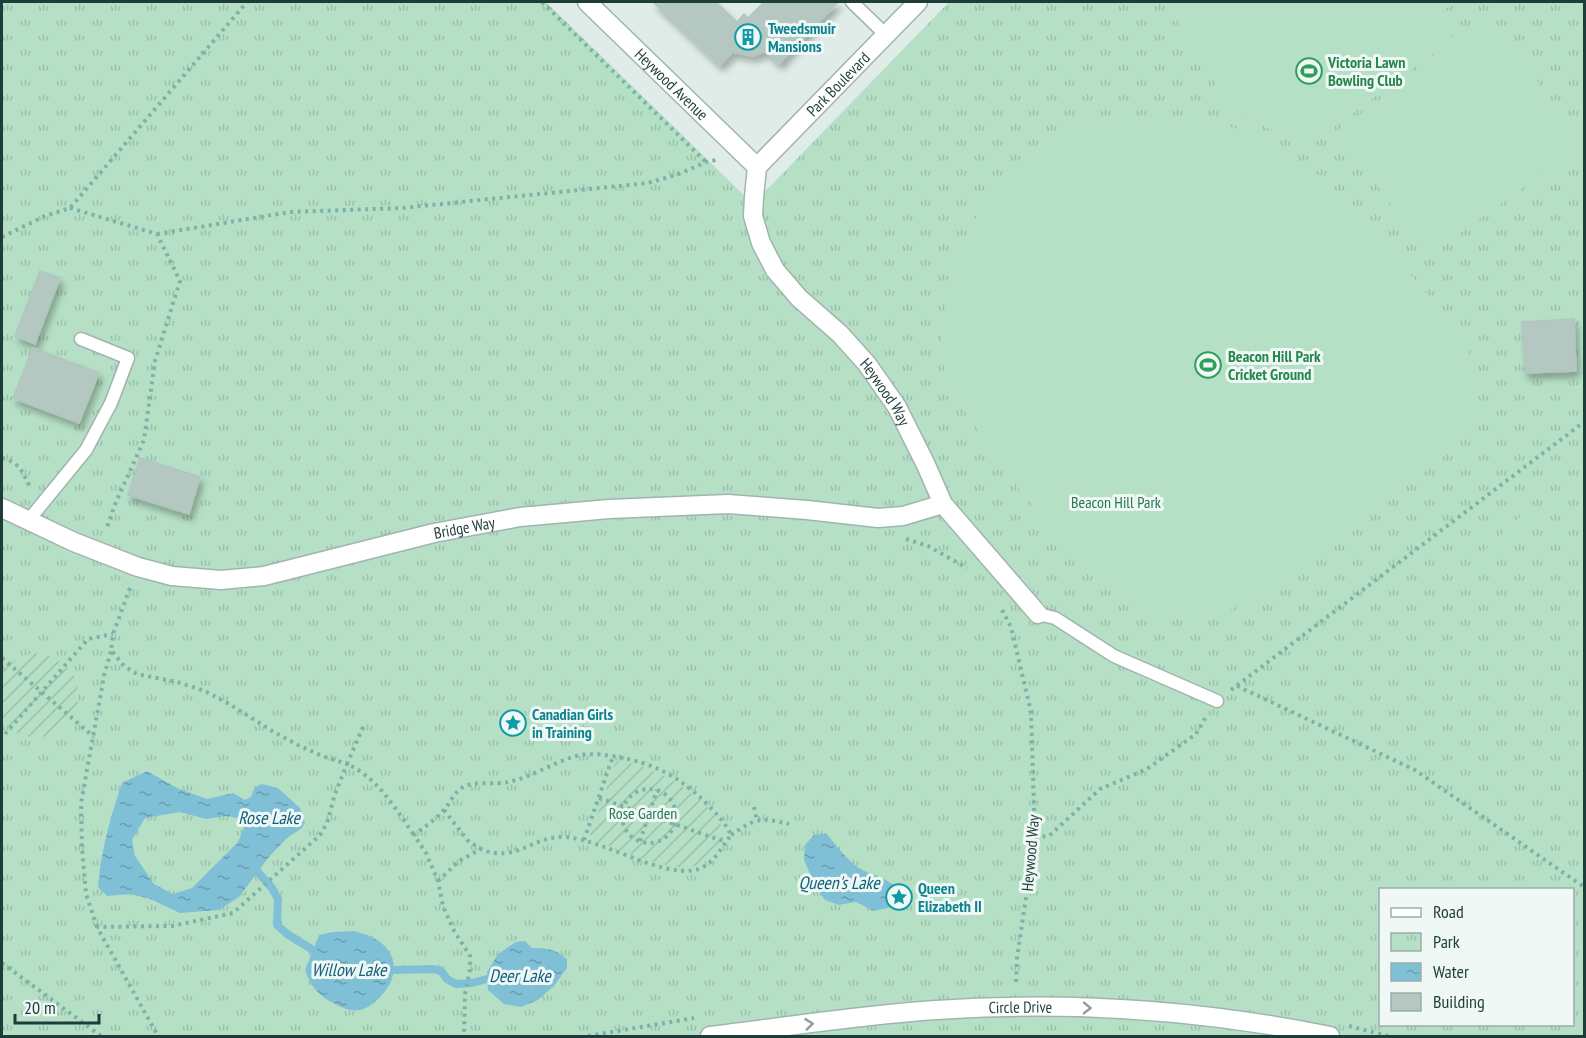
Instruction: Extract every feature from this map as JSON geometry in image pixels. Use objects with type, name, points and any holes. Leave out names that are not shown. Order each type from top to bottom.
[{"type":"street","name":"Heywood Avenue","points":[[587,2],[758,167]]},
{"type":"street","name":"Park Boulevard","points":[[758,167],[918,2]]},
{"type":"street","name":"Heywood Way","points":[[758,167],[753,216],[761,243],[775,270],[799,298],[840,334],[867,364],[897,407],[943,504],[1038,614]]},
{"type":"street","name":"Bridge Way","points":[[2,508],[74,542],[138,567],[172,576],[220,580],[264,576],[434,533],[520,517],[609,509],[729,504],[878,518],[903,516],[943,504]]},
{"type":"street","name":"Circle Drive","points":[[710,1036],[936,1010],[1014,1007],[1099,1008],[1206,1017],[1330,1036]]},
{"type":"lane","points":[[852,2],[886,35]]},
{"type":"lane","points":[[28,520],[86,450],[111,403],[128,358],[81,339]]},
{"type":"lane","points":[[1038,614],[1055,618],[1114,656],[1217,701]]},
{"type":"path","points":[[2,237],[45,216],[70,208],[247,2]]},
{"type":"path","points":[[542,2],[706,162]]},
{"type":"path","points":[[158,234],[290,212],[402,208],[648,183],[679,174],[706,162],[727,158],[758,167]]},
{"type":"path","points":[[1035,837],[1049,836],[1100,789],[1147,769],[1196,734],[1217,701],[1584,422]]},
{"type":"path","points":[[878,518],[893,534],[928,546],[972,573]]},
{"type":"path","points":[[138,567],[113,634],[104,676],[81,803],[82,848],[86,894],[97,927],[158,1036]]},
{"type":"path","name":"Heywood Way","points":[[996,602],[1011,627],[1031,712],[1035,837],[1017,958]]},
{"type":"path","points":[[5,734],[88,639],[113,634]]},
{"type":"path","points":[[111,650],[124,666],[137,674],[177,682],[205,691],[298,745],[358,769],[372,780],[426,853],[438,881],[443,906],[470,956],[470,970],[465,994],[464,1036]]},
{"type":"path","points":[[2,658],[94,737]]},
{"type":"path","points":[[1237,686],[1415,770],[1584,887]]},
{"type":"path","points":[[97,927],[172,926],[232,913],[320,835],[327,823],[335,794],[363,727]]},
{"type":"path","points":[[414,834],[444,810],[455,792],[465,785],[508,782],[570,758],[596,754],[639,761],[675,777],[689,787],[717,815],[731,835]]},
{"type":"path","points":[[584,840],[613,756]]},
{"type":"path","points":[[640,790],[657,790],[663,792],[673,803],[675,824],[667,836],[661,840],[640,841],[626,831],[622,815],[623,807],[633,793],[640,790]]},
{"type":"path","points":[[640,841],[657,790]]},
{"type":"path","points":[[599,798],[726,842]]},
{"type":"path","points":[[754,807],[758,821]]},
{"type":"path","points":[[444,810],[469,842],[492,854],[511,854],[549,839],[563,837],[584,840],[656,865],[678,870],[696,870],[707,864],[719,854],[731,835],[747,825],[764,819],[789,824]]},
{"type":"path","points":[[438,881],[459,861],[481,849]]},
{"type":"path","points":[[2,963],[100,1036]]},
{"type":"green space","name":"Beacon Hill Park","points":[[2,2],[546,2],[753,204],[949,2],[1584,2],[1584,1036],[2,1036]]},
{"type":"green space","name":"Victoria Lawn Bowling Club","points":[[1166,2],[1455,2],[1436,16],[1453,39],[1303,150],[1227,103]]},
{"type":"green space","points":[[1493,19],[1583,145],[1427,256],[1338,130]]},
{"type":"green space","name":"Beacon Hill Park Cricket Ground","points":[[1157,115],[1205,119],[1222,123],[1243,132],[1315,172],[1360,215],[1464,338],[1473,371],[1475,397],[1472,420],[1461,438],[1433,465],[1269,589],[1224,613],[1199,618],[1170,617],[1148,607],[1116,585],[1065,540],[1017,486],[988,446],[960,403],[943,363],[942,334],[949,287],[969,231],[983,205],[1001,181],[1044,141],[1070,127],[1101,118]]},
{"type":"green space","points":[[1524,513],[1531,521],[1459,591],[1451,583]]},
{"type":"green space","points":[[36,653],[58,660],[72,672],[78,688],[78,704],[71,719],[59,731],[43,737],[17,733],[6,724],[1,715],[2,672],[17,659]]},
{"type":"green space","name":"Rose Garden","points":[[619,761],[649,769],[664,776],[694,795],[706,806],[724,831],[720,844],[712,856],[701,864],[677,867],[640,858],[593,840],[590,835],[615,764]]},
{"type":"water","name":"Rose Lake","points":[[147,771],[177,788],[207,799],[233,793],[245,800],[251,797],[255,787],[262,784],[278,788],[300,808],[305,822],[302,828],[287,838],[268,858],[239,897],[219,910],[180,913],[150,899],[131,894],[107,896],[98,887],[101,860],[122,783]],"holes":[[[180,812],[206,819],[227,816],[237,818],[244,828],[238,842],[192,888],[173,894],[154,884],[135,856],[132,840],[145,818]]]},
{"type":"water","name":"Queen's Lake","points":[[826,833],[841,852],[859,868],[894,886],[899,892],[896,906],[874,911],[856,902],[839,905],[825,900],[815,886],[804,860],[805,845],[814,835]]},
{"type":"water","name":"Willow Lake","points":[[354,931],[372,937],[386,947],[394,967],[391,982],[384,993],[375,1002],[361,1010],[349,1010],[322,996],[312,985],[305,970],[319,935]]},
{"type":"water","name":"Deer Lake","points":[[525,941],[532,948],[559,953],[567,959],[567,968],[554,986],[538,1000],[521,1007],[504,1004],[488,990],[487,972],[498,954],[516,942]]},
{"type":"building","name":"Tweedsmuir Mansions","points":[[653,2],[716,2],[737,22],[744,14],[748,18],[764,2],[838,2],[779,64],[766,51],[753,56],[733,52],[720,65]]},
{"type":"building","points":[[40,271],[60,278],[35,344],[15,336]]},
{"type":"building","points":[[1574,319],[1576,371],[1525,373],[1522,322]]},
{"type":"building","points":[[33,348],[99,373],[79,423],[13,398]]},
{"type":"building","points":[[140,458],[200,477],[189,514],[128,495]]},
{"type":"waterway","points":[[257,871],[272,888],[278,899],[277,925],[313,950]]},
{"type":"waterway","points":[[394,970],[433,969],[441,971],[447,979],[456,984],[487,979]]},
{"type":"place","name":"Tweedsmuir Mansions","points":[[748,37]]},
{"type":"place","name":"Victoria Lawn Bowling Club","points":[[1309,71]]},
{"type":"place","name":"Beacon Hill Park Cricket Ground","points":[[1208,365]]},
{"type":"place","name":"Canadian Girls in Training","points":[[513,723]]},
{"type":"place","name":"Queen Elizabeth II","points":[[899,897]]}]
